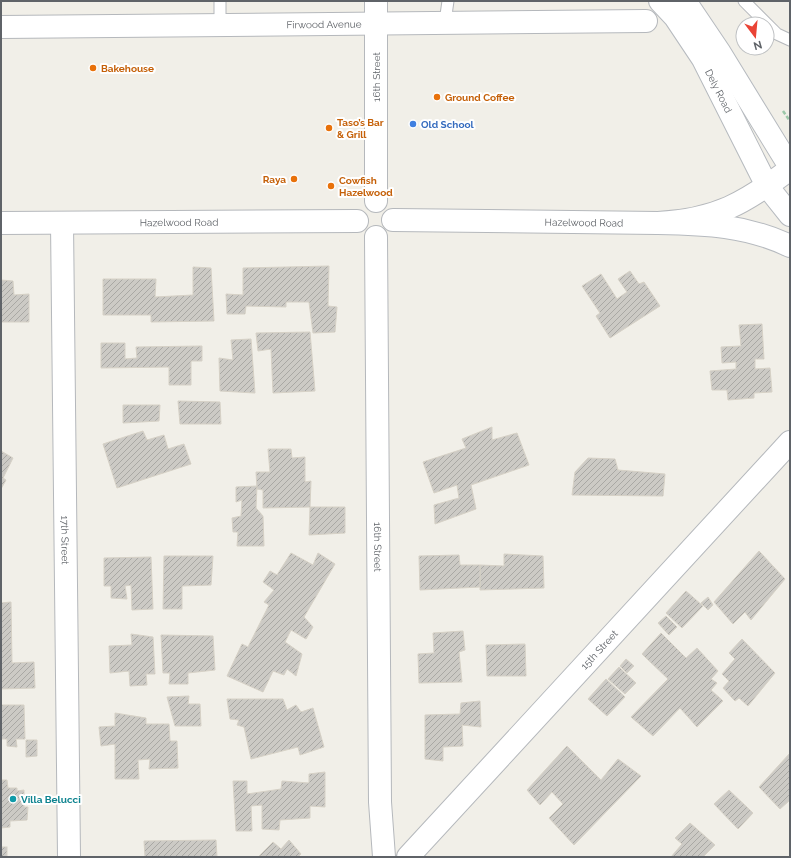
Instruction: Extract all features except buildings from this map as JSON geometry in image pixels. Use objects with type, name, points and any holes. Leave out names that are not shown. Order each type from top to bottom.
[{"type":"street","name":"16th Street","points":[[376,1],[376,201]]},
{"type":"street","name":"Dely Road","points":[[660,1],[675,17],[702,59],[767,186],[790,215]]},
{"type":"street","name":"Dely Road","points":[[685,1],[720,53],[790,168]]},
{"type":"street","name":"Firwood Avenue","points":[[1,27],[376,24],[445,22],[522,24],[646,21]]},
{"type":"street","name":"Hazelwood Road","points":[[393,220],[658,223],[692,220],[716,213],[738,204],[767,186],[790,168]]},
{"type":"street","points":[[376,201],[386,205],[390,209],[393,220],[388,232],[376,237],[365,234],[360,229],[357,221],[361,208],[370,202],[376,201]]},
{"type":"street","name":"Hazelwood Road","points":[[1,223],[357,221]]},
{"type":"street","name":"17th Street","points":[[62,223],[69,857]]},
{"type":"street","points":[[658,223],[732,227],[772,237],[790,246]]},
{"type":"street","name":"16th Street","points":[[376,237],[380,802],[384,857]]},
{"type":"street","name":"15th Street","points":[[408,857],[790,442]]},
{"type":"lane","points":[[220,1],[220,25]]},
{"type":"lane","points":[[445,22],[448,1]]},
{"type":"lane","points":[[744,1],[777,34],[790,40]]},
{"type":"place","name":"Bakehouse","points":[[93,68]]},
{"type":"place","name":"Ground Coffee","points":[[437,97]]},
{"type":"place","name":"Old School","points":[[413,124]]},
{"type":"place","name":"Taso’s Bar & Grill","points":[[329,128]]},
{"type":"place","name":"Raya","points":[[294,179]]},
{"type":"place","name":"Cowfish Hazelwood","points":[[331,186]]},
{"type":"place","name":"Villa Belucci","points":[[13,799]]}]
